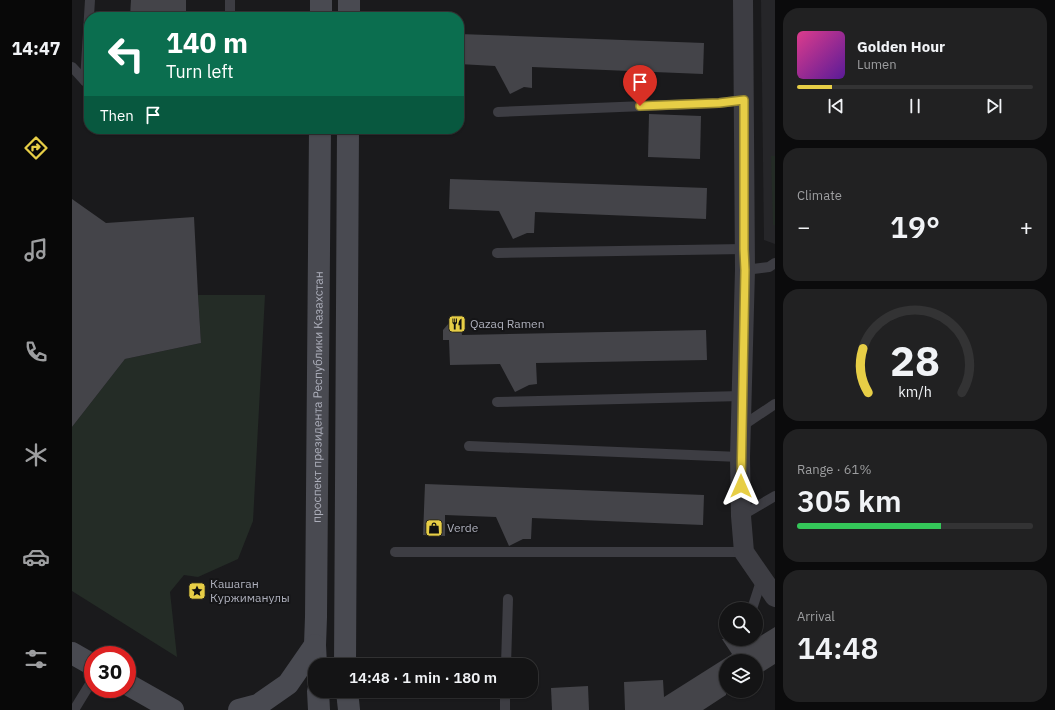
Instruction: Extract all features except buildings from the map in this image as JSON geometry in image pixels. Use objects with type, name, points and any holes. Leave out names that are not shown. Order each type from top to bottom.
[{"type":"main road","points":[[320,12],[321,0]]},
{"type":"main road","points":[[349,0],[349,12]]},
{"type":"main road","name":"проспект президента Республики Казахстан","points":[[315,655],[320,134]]},
{"type":"main road","points":[[345,658],[348,134]]},
{"type":"main road","points":[[72,653],[84,660]]},
{"type":"main road","points":[[239,710],[258,705],[288,684],[315,655]]},
{"type":"main road","points":[[136,689],[173,710]]},
{"type":"main road","points":[[318,698],[319,710]]},
{"type":"main road","points":[[348,698],[349,710]]},
{"type":"street","points":[[743,0],[745,270],[740,457],[741,516],[744,552],[775,597]]},
{"type":"lane","points":[[90,0],[90,12]]},
{"type":"lane","points":[[230,0],[230,12]]},
{"type":"lane","points":[[72,67],[84,78]]},
{"type":"lane","points":[[498,112],[719,103],[744,100]]},
{"type":"lane","points":[[497,253],[744,249]]},
{"type":"lane","points":[[745,270],[768,267],[775,263]]},
{"type":"lane","points":[[497,402],[742,396]]},
{"type":"lane","points":[[742,426],[775,404]]},
{"type":"lane","points":[[469,446],[740,457]]},
{"type":"lane","points":[[741,516],[775,496]]},
{"type":"lane","points":[[395,552],[744,552]]},
{"type":"lane","points":[[754,602],[762,578]]},
{"type":"lane","points":[[506,658],[508,599]]},
{"type":"lane","points":[[74,710],[84,693]]},
{"type":"lane","points":[[505,698],[505,710]]},
{"type":"shaded area","points":[[761,0],[775,0],[775,244],[764,240]]},
{"type":"shaded area","points":[[771,156],[775,156],[775,225],[773,225]]},
{"type":"shaded area","points":[[198,295],[265,295],[253,521],[238,559],[198,577],[184,575],[170,592],[177,657],[72,591],[72,427],[125,359],[201,343]]},
{"type":"place","name":"Qazaq Ramen","points":[[457,324]]},
{"type":"place","name":"Verde","points":[[434,528]]},
{"type":"place","name":"Кашаган Куржиманулы","points":[[197,591]]},
{"type":"route","points":[[640,106],[719,103],[744,100],[745,270],[740,457],[741,486]]}]
